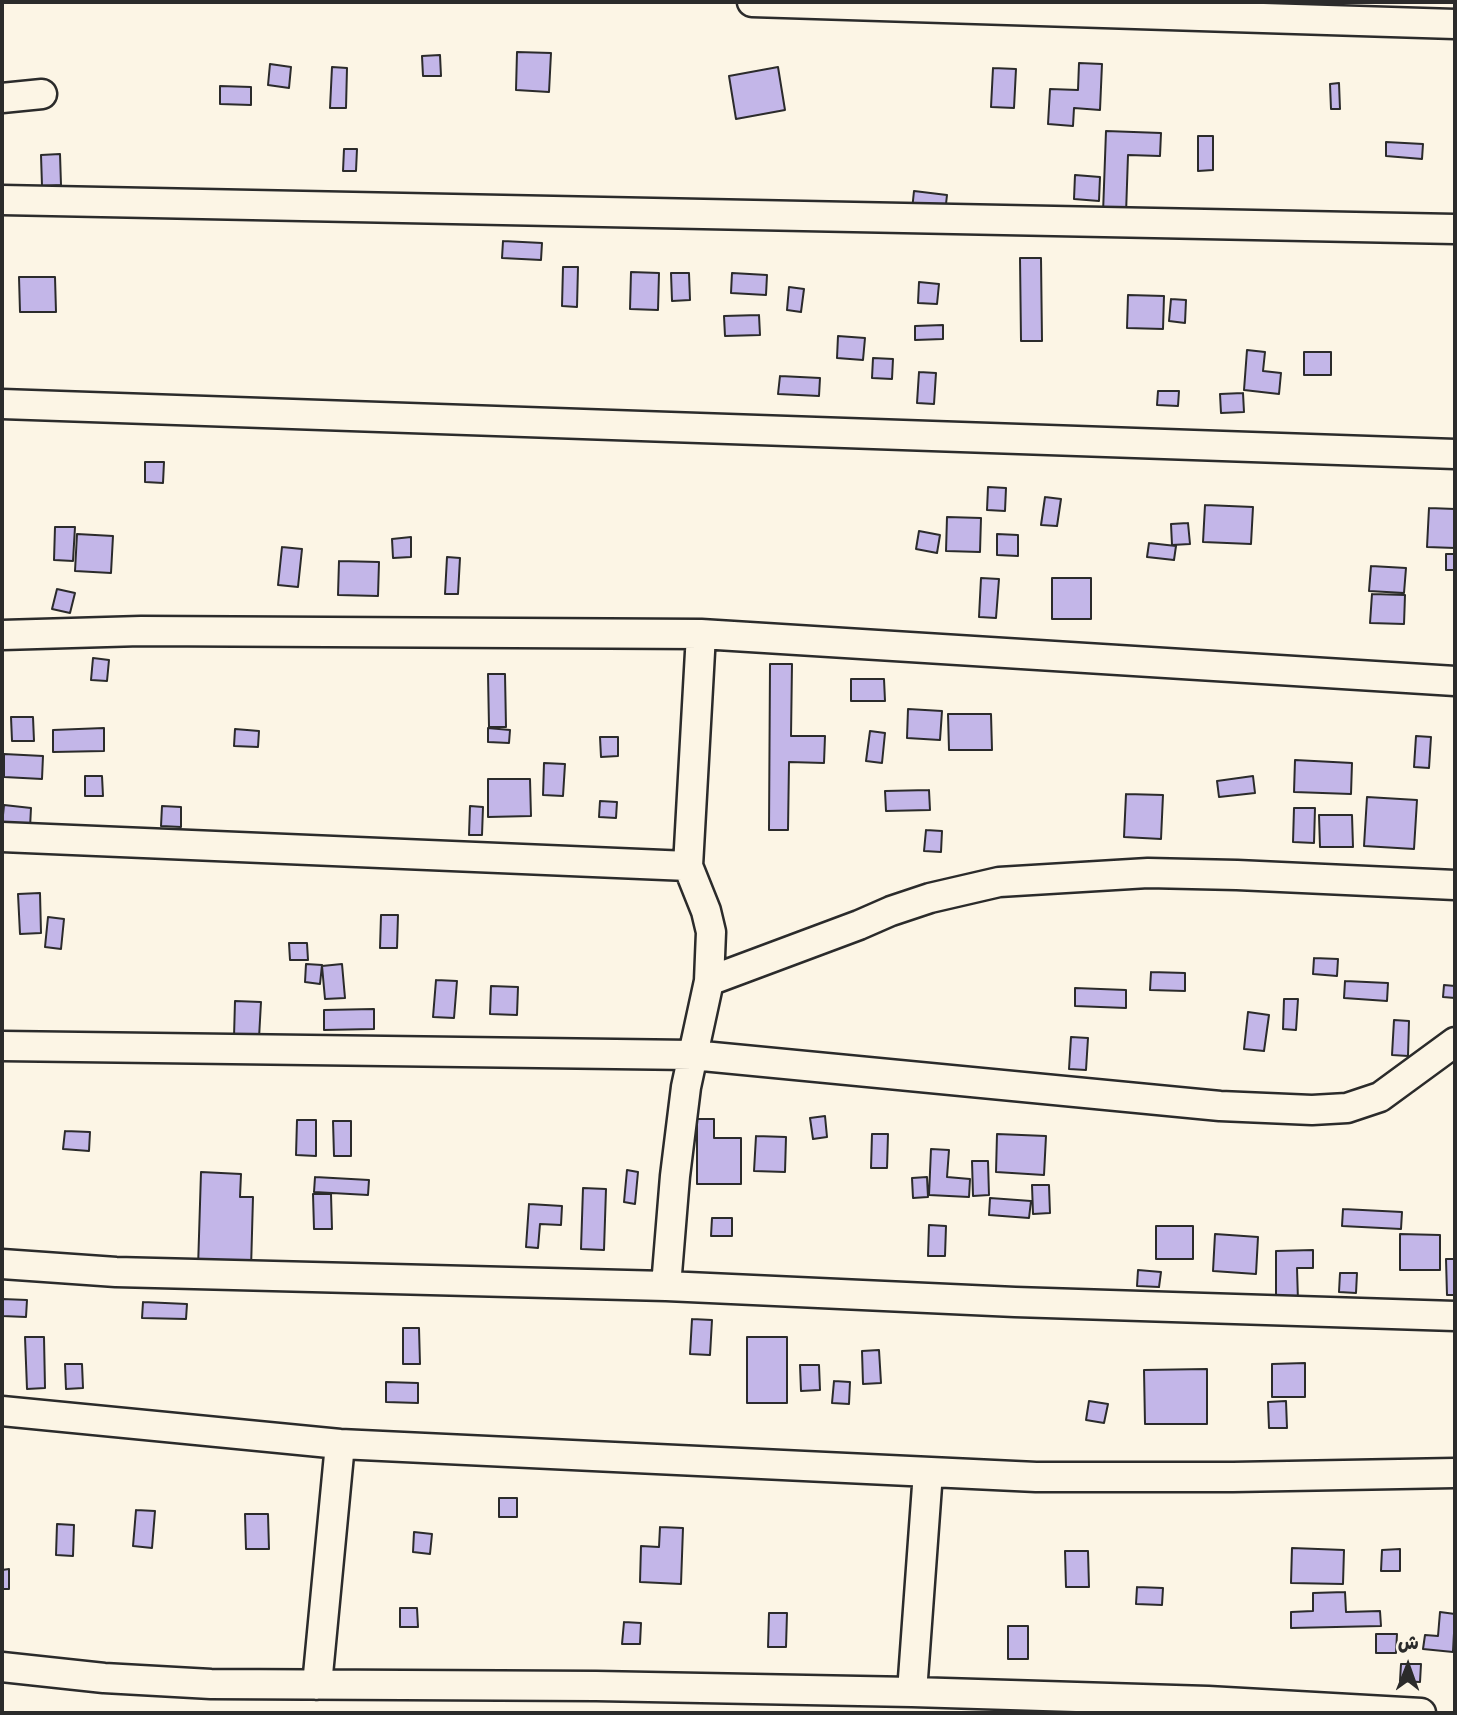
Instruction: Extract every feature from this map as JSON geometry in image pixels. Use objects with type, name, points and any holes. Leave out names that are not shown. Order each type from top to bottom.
[{"type":"street","points":[[752,2],[1455,24]]},
{"type":"street","points":[[2,98],[43,94]]},
{"type":"street","points":[[2,200],[1455,229]]},
{"type":"street","points":[[2,404],[1455,454]]},
{"type":"street","points":[[2,635],[141,631],[701,634],[1455,681]]},
{"type":"street","points":[[666,1286],[676,1176],[692,1055],[709,981],[711,932],[706,911],[688,866],[701,634]]},
{"type":"street","points":[[2,837],[688,866]]},
{"type":"street","points":[[709,981],[891,911],[930,898],[999,882],[1148,873],[1455,885]]},
{"type":"street","points":[[2,1046],[692,1055],[1206,1104],[1312,1110],[1347,1108],[1380,1097],[1455,1042]]},
{"type":"street","points":[[2,1264],[116,1272],[666,1286],[1015,1302],[1455,1316]]},
{"type":"street","points":[[2,1411],[340,1444],[1036,1477],[1455,1472]]},
{"type":"street","points":[[317,1685],[340,1444]]},
{"type":"street","points":[[912,1692],[928,1472]]},
{"type":"street","points":[[2,1667],[104,1678],[211,1684],[912,1692],[1208,1707],[1421,1713]]},
{"type":"building","points":[[517,52],[551,53],[549,92],[516,90]]},
{"type":"building","points":[[440,55],[441,76],[423,76],[422,56]]},
{"type":"building","points":[[1079,63],[1102,64],[1100,110],[1074,108],[1073,126],[1048,124],[1050,89],[1078,90]]},
{"type":"building","points":[[270,64],[291,67],[289,88],[268,85]]},
{"type":"building","points":[[332,67],[347,68],[346,108],[330,108]]},
{"type":"building","points":[[778,67],[785,110],[736,119],[729,76]]},
{"type":"building","points":[[993,68],[1016,69],[1014,108],[991,107]]},
{"type":"building","points":[[1339,83],[1340,109],[1331,109],[1330,84]]},
{"type":"building","points":[[220,86],[251,87],[251,105],[220,104]]},
{"type":"building","points":[[1106,131],[1161,133],[1160,156],[1128,155],[1126,214],[1103,213]]},
{"type":"building","points":[[1198,136],[1213,136],[1213,170],[1198,171]]},
{"type":"building","points":[[1386,142],[1423,144],[1422,159],[1386,156]]},
{"type":"building","points":[[344,149],[357,149],[356,171],[343,171]]},
{"type":"building","points":[[60,154],[61,185],[42,186],[41,155]]},
{"type":"building","points":[[1075,175],[1100,177],[1099,201],[1074,199]]},
{"type":"building","points":[[914,191],[947,195],[945,213],[912,210]]},
{"type":"building","points":[[503,241],[542,243],[541,260],[502,258]]},
{"type":"building","points":[[1020,258],[1041,258],[1042,341],[1021,341]]},
{"type":"building","points":[[563,267],[578,267],[577,307],[562,306]]},
{"type":"building","points":[[631,272],[659,273],[658,310],[630,309]]},
{"type":"building","points":[[671,273],[689,273],[690,300],[672,301]]},
{"type":"building","points":[[732,273],[767,275],[766,295],[731,293]]},
{"type":"building","points":[[19,277],[55,277],[56,312],[20,312]]},
{"type":"building","points":[[919,282],[939,284],[937,304],[918,303]]},
{"type":"building","points":[[789,287],[804,289],[801,312],[787,310]]},
{"type":"building","points":[[1128,295],[1164,296],[1163,329],[1127,328]]},
{"type":"building","points":[[1171,299],[1186,300],[1185,323],[1169,321]]},
{"type":"building","points":[[759,315],[760,335],[725,336],[724,316]]},
{"type":"building","points":[[943,325],[943,339],[915,340],[915,326]]},
{"type":"building","points":[[838,336],[865,338],[863,360],[837,358]]},
{"type":"building","points":[[1247,350],[1265,352],[1263,371],[1281,373],[1279,394],[1244,390]]},
{"type":"building","points":[[1304,352],[1331,352],[1331,375],[1304,375]]},
{"type":"building","points":[[873,358],[893,359],[892,379],[872,378]]},
{"type":"building","points":[[919,372],[936,373],[934,404],[917,403]]},
{"type":"building","points":[[780,376],[820,378],[819,396],[778,394]]},
{"type":"building","points":[[1158,391],[1179,391],[1178,406],[1157,405]]},
{"type":"building","points":[[1243,393],[1244,412],[1221,413],[1220,394]]},
{"type":"building","points":[[145,462],[164,462],[163,483],[145,482]]},
{"type":"building","points":[[988,487],[1006,488],[1005,511],[987,510]]},
{"type":"building","points":[[1045,497],[1061,499],[1057,526],[1041,525]]},
{"type":"building","points":[[1205,505],[1253,507],[1251,544],[1203,542]]},
{"type":"building","points":[[1429,508],[1455,509],[1455,548],[1427,547]]},
{"type":"building","points":[[947,517],[981,518],[980,552],[946,551]]},
{"type":"building","points":[[1188,523],[1190,544],[1172,545],[1171,524]]},
{"type":"building","points":[[55,527],[75,527],[73,561],[54,560]]},
{"type":"building","points":[[919,531],[940,535],[937,553],[916,549]]},
{"type":"building","points":[[77,534],[113,536],[111,573],[75,571]]},
{"type":"building","points":[[997,534],[1018,535],[1018,556],[997,555]]},
{"type":"building","points":[[411,537],[411,557],[393,558],[392,539]]},
{"type":"building","points":[[1149,543],[1176,546],[1174,560],[1147,557]]},
{"type":"building","points":[[282,547],[302,549],[298,587],[278,585]]},
{"type":"building","points":[[1446,554],[1455,554],[1455,570],[1446,570]]},
{"type":"building","points":[[447,557],[460,558],[458,594],[445,594]]},
{"type":"building","points":[[339,561],[379,562],[378,596],[338,595]]},
{"type":"building","points":[[1371,566],[1406,568],[1404,593],[1369,591]]},
{"type":"building","points":[[981,578],[999,579],[996,618],[979,617]]},
{"type":"building","points":[[1052,578],[1091,578],[1091,619],[1052,619]]},
{"type":"building","points":[[57,589],[75,593],[70,613],[52,609]]},
{"type":"building","points":[[1372,594],[1405,595],[1404,624],[1370,623]]},
{"type":"building","points":[[93,658],[109,660],[107,681],[91,680]]},
{"type":"building","points":[[770,664],[792,664],[791,736],[825,736],[824,763],[789,762],[788,830],[769,830]]},
{"type":"building","points":[[488,674],[505,674],[506,727],[489,727]]},
{"type":"building","points":[[851,679],[884,679],[885,701],[851,701]]},
{"type":"building","points":[[908,709],[942,711],[940,740],[907,738]]},
{"type":"building","points":[[948,714],[991,714],[992,750],[949,750]]},
{"type":"building","points":[[11,717],[33,717],[34,741],[12,741]]},
{"type":"building","points":[[104,728],[104,751],[53,752],[53,730]]},
{"type":"building","points":[[488,728],[510,730],[509,743],[488,742]]},
{"type":"building","points":[[235,729],[259,731],[258,747],[234,746]]},
{"type":"building","points":[[870,731],[885,733],[882,763],[866,761]]},
{"type":"building","points":[[1416,736],[1431,737],[1429,768],[1414,767]]},
{"type":"building","points":[[600,737],[618,737],[618,756],[601,757]]},
{"type":"building","points":[[4,754],[43,756],[42,779],[4,777]]},
{"type":"building","points":[[1295,760],[1352,763],[1351,794],[1294,792]]},
{"type":"building","points":[[544,763],[565,764],[563,796],[543,795]]},
{"type":"building","points":[[85,776],[102,776],[103,796],[85,796]]},
{"type":"building","points":[[1253,776],[1255,793],[1219,797],[1217,781]]},
{"type":"building","points":[[488,779],[530,779],[531,816],[488,817]]},
{"type":"building","points":[[929,790],[930,810],[886,811],[885,791]]},
{"type":"building","points":[[1126,794],[1163,795],[1161,839],[1124,837]]},
{"type":"building","points":[[1367,797],[1417,800],[1414,849],[1364,846]]},
{"type":"building","points":[[600,801],[617,802],[616,818],[599,817]]},
{"type":"building","points":[[4,805],[31,808],[30,828],[2,825]]},
{"type":"building","points":[[162,806],[181,807],[181,827],[161,826]]},
{"type":"building","points":[[470,806],[483,807],[482,835],[469,835]]},
{"type":"building","points":[[1294,808],[1315,808],[1314,843],[1293,842]]},
{"type":"building","points":[[1319,815],[1352,815],[1353,847],[1320,847]]},
{"type":"building","points":[[926,830],[942,831],[941,852],[924,851]]},
{"type":"building","points":[[40,893],[41,933],[20,934],[18,894]]},
{"type":"building","points":[[381,915],[398,915],[397,948],[380,948]]},
{"type":"building","points":[[48,917],[64,919],[61,949],[45,947]]},
{"type":"building","points":[[289,943],[307,943],[308,960],[290,960]]},
{"type":"building","points":[[1314,958],[1338,959],[1337,976],[1313,974]]},
{"type":"building","points":[[306,964],[322,965],[320,984],[305,982]]},
{"type":"building","points":[[342,964],[345,998],[325,999],[322,966]]},
{"type":"building","points":[[1151,972],[1185,973],[1185,991],[1150,990]]},
{"type":"building","points":[[436,980],[457,981],[454,1018],[433,1017]]},
{"type":"building","points":[[1345,981],[1388,983],[1387,1001],[1344,998]]},
{"type":"building","points":[[1444,985],[1455,986],[1455,998],[1443,997]]},
{"type":"building","points":[[491,986],[518,987],[517,1015],[490,1014]]},
{"type":"building","points":[[1075,988],[1126,990],[1126,1008],[1075,1006]]},
{"type":"building","points":[[1284,999],[1298,999],[1296,1030],[1283,1029]]},
{"type":"building","points":[[235,1001],[261,1002],[259,1038],[234,1037]]},
{"type":"building","points":[[374,1009],[374,1029],[324,1030],[324,1010]]},
{"type":"building","points":[[1248,1012],[1269,1015],[1264,1051],[1244,1049]]},
{"type":"building","points":[[1394,1020],[1409,1021],[1408,1056],[1392,1055]]},
{"type":"building","points":[[1071,1037],[1088,1038],[1086,1070],[1069,1069]]},
{"type":"building","points":[[825,1116],[827,1137],[813,1139],[810,1118]]},
{"type":"building","points":[[697,1119],[714,1119],[714,1138],[741,1138],[741,1184],[697,1184]]},
{"type":"building","points":[[297,1120],[316,1120],[316,1156],[296,1155]]},
{"type":"building","points":[[333,1121],[351,1121],[351,1156],[334,1156]]},
{"type":"building","points":[[65,1131],[90,1132],[89,1151],[63,1149]]},
{"type":"building","points":[[872,1134],[888,1134],[887,1168],[871,1168]]},
{"type":"building","points":[[997,1134],[1046,1136],[1044,1175],[996,1172]]},
{"type":"building","points":[[756,1136],[786,1137],[785,1172],[754,1171]]},
{"type":"building","points":[[931,1149],[949,1150],[947,1177],[970,1179],[969,1197],[929,1195]]},
{"type":"building","points":[[972,1161],[988,1161],[989,1195],[973,1196]]},
{"type":"building","points":[[627,1170],[638,1172],[635,1204],[624,1202]]},
{"type":"building","points":[[201,1172],[241,1174],[240,1197],[253,1197],[251,1269],[198,1268]]},
{"type":"building","points":[[315,1177],[369,1180],[368,1195],[314,1192]]},
{"type":"building","points":[[927,1177],[928,1197],[913,1198],[912,1178]]},
{"type":"building","points":[[1032,1185],[1049,1185],[1050,1213],[1033,1214]]},
{"type":"building","points":[[583,1188],[606,1189],[604,1250],[581,1249]]},
{"type":"building","points":[[313,1194],[331,1194],[332,1229],[314,1229]]},
{"type":"building","points":[[990,1198],[1031,1201],[1029,1218],[989,1215]]},
{"type":"building","points":[[529,1204],[562,1206],[561,1225],[540,1224],[538,1248],[526,1247]]},
{"type":"building","points":[[1343,1209],[1402,1212],[1401,1229],[1342,1226]]},
{"type":"building","points":[[712,1218],[732,1218],[732,1236],[711,1236]]},
{"type":"building","points":[[929,1225],[946,1226],[945,1256],[928,1256]]},
{"type":"building","points":[[1156,1226],[1193,1226],[1193,1259],[1156,1259]]},
{"type":"building","points":[[1215,1234],[1258,1237],[1256,1274],[1213,1271]]},
{"type":"building","points":[[1400,1234],[1440,1235],[1440,1270],[1400,1270]]},
{"type":"building","points":[[1313,1250],[1313,1268],[1297,1268],[1298,1301],[1276,1302],[1276,1251]]},
{"type":"building","points":[[1446,1259],[1455,1259],[1455,1295],[1447,1295]]},
{"type":"building","points":[[1138,1270],[1161,1272],[1159,1287],[1137,1286]]},
{"type":"building","points":[[1340,1273],[1357,1273],[1356,1293],[1339,1292]]},
{"type":"building","points":[[2,1299],[27,1300],[26,1317],[2,1316]]},
{"type":"building","points":[[143,1302],[187,1304],[186,1319],[142,1318]]},
{"type":"building","points":[[692,1319],[712,1320],[710,1355],[690,1354]]},
{"type":"building","points":[[403,1328],[419,1328],[420,1364],[403,1364]]},
{"type":"building","points":[[25,1337],[44,1337],[45,1388],[27,1389]]},
{"type":"building","points":[[747,1337],[787,1337],[787,1403],[747,1403]]},
{"type":"building","points":[[879,1350],[881,1383],[863,1384],[862,1351]]},
{"type":"building","points":[[1305,1363],[1305,1397],[1272,1397],[1272,1364]]},
{"type":"building","points":[[65,1364],[82,1364],[83,1388],[66,1389]]},
{"type":"building","points":[[800,1365],[819,1365],[820,1390],[801,1391]]},
{"type":"building","points":[[1207,1369],[1207,1424],[1145,1424],[1144,1370]]},
{"type":"building","points":[[834,1381],[850,1382],[849,1404],[832,1403]]},
{"type":"building","points":[[386,1382],[418,1383],[418,1403],[386,1402]]},
{"type":"building","points":[[1089,1401],[1108,1404],[1104,1423],[1086,1420]]},
{"type":"building","points":[[1286,1401],[1287,1428],[1269,1428],[1268,1402]]},
{"type":"building","points":[[499,1498],[517,1498],[517,1517],[499,1517]]},
{"type":"building","points":[[136,1510],[155,1511],[152,1548],[133,1546]]},
{"type":"building","points":[[245,1514],[268,1514],[269,1549],[246,1549]]},
{"type":"building","points":[[57,1524],[74,1525],[73,1556],[56,1555]]},
{"type":"building","points":[[660,1527],[683,1528],[681,1584],[640,1582],[641,1546],[659,1547]]},
{"type":"building","points":[[414,1532],[432,1534],[430,1554],[413,1552]]},
{"type":"building","points":[[1292,1548],[1344,1550],[1343,1584],[1291,1583]]},
{"type":"building","points":[[1400,1549],[1400,1571],[1381,1571],[1382,1550]]},
{"type":"building","points":[[1065,1551],[1088,1551],[1089,1587],[1066,1587]]},
{"type":"building","points":[[9,1569],[9,1589],[2,1589],[2,1570]]},
{"type":"building","points":[[1137,1587],[1163,1588],[1162,1605],[1136,1604]]},
{"type":"building","points":[[1345,1592],[1346,1612],[1380,1611],[1381,1626],[1291,1628],[1291,1612],[1313,1611],[1313,1593]]},
{"type":"building","points":[[400,1608],[417,1608],[418,1627],[400,1627]]},
{"type":"building","points":[[1440,1612],[1455,1614],[1453,1652],[1423,1649],[1425,1635],[1438,1636]]},
{"type":"building","points":[[769,1613],[787,1613],[786,1647],[768,1647]]},
{"type":"building","points":[[624,1622],[641,1623],[640,1644],[622,1644]]},
{"type":"building","points":[[1008,1626],[1028,1626],[1028,1659],[1008,1659]]},
{"type":"building","points":[[1376,1634],[1397,1634],[1396,1653],[1376,1653]]},
{"type":"building","points":[[1401,1664],[1421,1664],[1420,1682],[1400,1681]]}]
